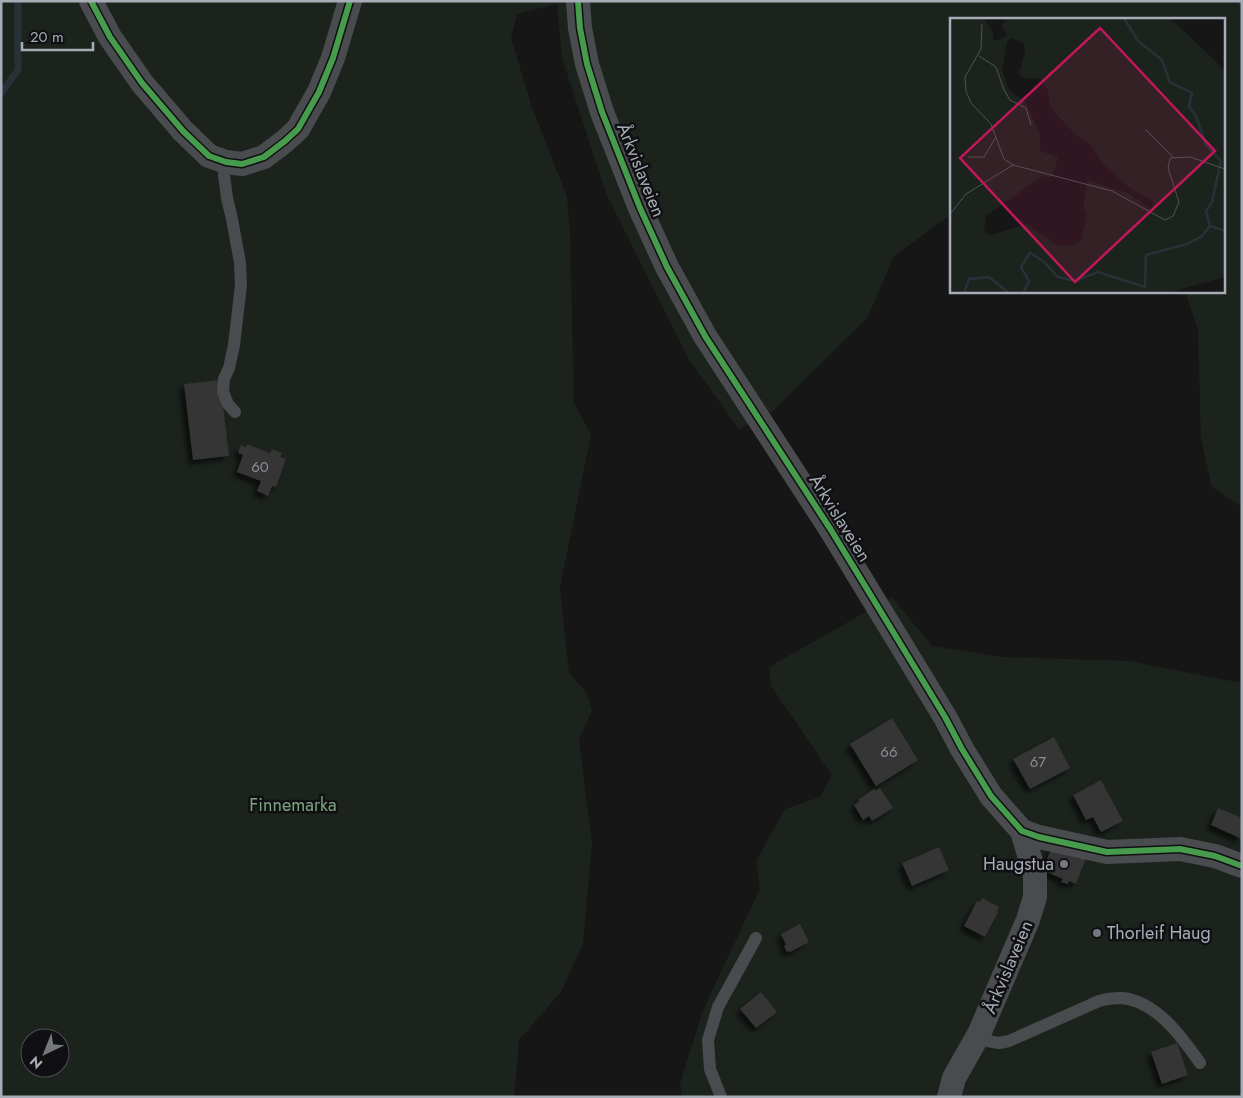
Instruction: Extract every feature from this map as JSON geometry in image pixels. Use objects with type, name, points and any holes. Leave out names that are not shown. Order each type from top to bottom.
[{"type":"street","points":[[91,1],[110,37],[142,84],[183,131],[209,156],[226,162],[242,164],[264,158],[298,128],[319,92],[333,58],[350,1]]},
{"type":"street","name":"Årkvislaveien","points":[[578,1],[580,28],[587,64],[602,112],[640,208],[667,267],[706,336],[830,530],[945,717],[991,796],[1022,831],[1035,875],[1035,897],[1028,920],[983,1026],[954,1078],[949,1097]]},
{"type":"street","points":[[1022,831],[1039,837],[1107,852],[1180,849],[1215,856],[1242,866]]},
{"type":"lane","points":[[226,162],[224,175],[226,198],[240,263],[241,285],[234,345],[229,368],[224,379],[223,392],[228,404],[235,412]]},
{"type":"lane","points":[[721,1097],[710,1069],[708,1040],[718,1007],[756,938]]},
{"type":"lane","points":[[976,1039],[999,1043],[1010,1041],[1099,1000],[1123,998],[1147,1006],[1158,1014],[1184,1040],[1200,1063]]},
{"type":"green space","name":"Finnemarka","points":[[1,1],[1242,1],[1242,507],[1212,487],[1201,439],[1198,330],[1185,292],[1226,292],[1226,18],[950,18],[950,215],[894,256],[868,317],[771,413],[739,429],[689,360],[606,193],[562,58],[557,4],[517,14],[511,38],[532,107],[567,197],[570,230],[574,403],[591,435],[560,587],[569,673],[586,692],[592,711],[579,739],[592,844],[583,944],[561,992],[519,1040],[514,1097],[1,1097]]},
{"type":"green space","points":[[892,597],[932,646],[1001,657],[1129,661],[1242,683],[1242,1097],[682,1097],[680,1084],[703,1010],[760,889],[756,861],[785,809],[820,797],[832,775],[771,686],[769,667]]},
{"type":"building","points":[[220,380],[229,456],[193,460],[184,384]]},
{"type":"building","points":[[247,444],[270,453],[272,449],[282,453],[280,457],[286,459],[276,487],[272,486],[268,496],[257,491],[261,481],[237,472],[243,455],[238,453],[241,445],[246,447]]},
{"type":"building","points":[[892,718],[918,760],[876,786],[850,744]]},
{"type":"building","points":[[1054,737],[1070,768],[1030,789],[1013,759]]},
{"type":"building","points":[[1101,780],[1123,821],[1101,832],[1093,817],[1086,820],[1073,795]]},
{"type":"building","points":[[880,788],[893,808],[872,821],[869,816],[863,820],[854,805],[874,789],[876,791]]},
{"type":"building","points":[[1218,808],[1242,818],[1242,839],[1211,825]]},
{"type":"building","name":"Haugstua","points":[[1053,845],[1086,859],[1076,884],[1069,881],[1068,884],[1061,882],[1063,879],[1042,870]]},
{"type":"building","points":[[939,847],[949,870],[912,886],[902,863]]},
{"type":"building","points":[[982,898],[999,907],[985,937],[964,926],[977,901],[979,902]]},
{"type":"building","points":[[800,924],[809,942],[787,952],[781,934]]},
{"type":"building","points":[[761,992],[777,1012],[756,1028],[740,1009]]},
{"type":"building","points":[[1177,1043],[1188,1075],[1162,1084],[1151,1052]]},
{"type":"waterway","points":[[1,93],[18,70],[18,1]]},
{"type":"cycle path","points":[[91,1],[110,37],[142,83],[183,131],[209,156],[226,162],[242,164],[264,157],[298,129],[319,92],[333,58],[350,1]]},
{"type":"cycle path","points":[[578,1],[580,28],[587,64],[602,112],[640,208],[667,267],[705,336],[831,530],[991,796],[1022,831],[1039,837],[1107,852],[1180,849],[1215,856],[1242,866]]},
{"type":"place","name":"Haugstua","points":[[1064,864]]},
{"type":"place","name":"Thorleif Haug","points":[[1097,933]]}]
